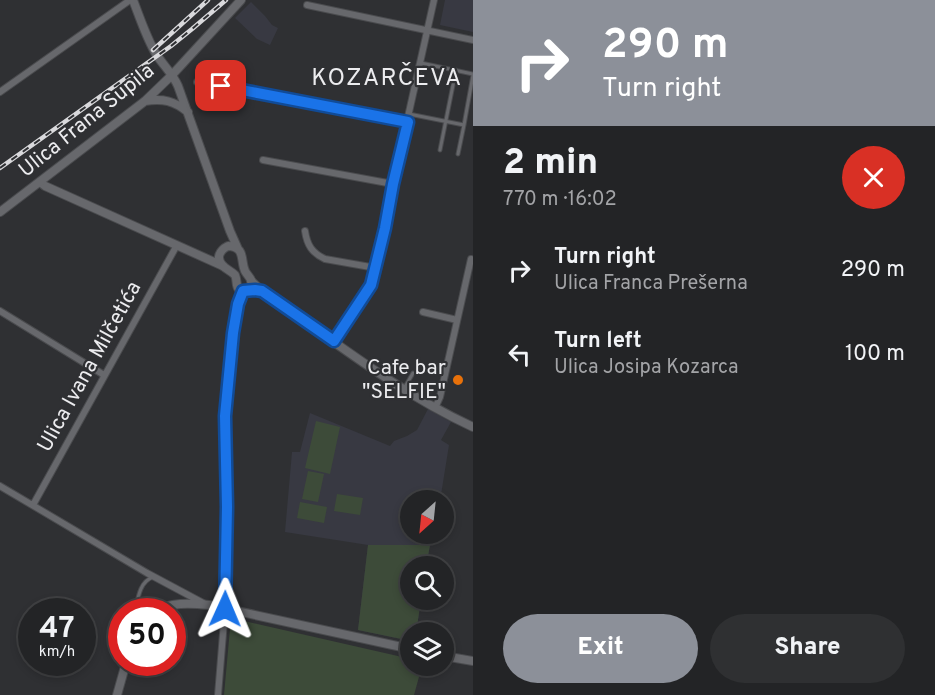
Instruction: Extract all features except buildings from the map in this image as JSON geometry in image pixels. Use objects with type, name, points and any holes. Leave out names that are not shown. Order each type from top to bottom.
[{"type":"main road","points":[[131,0],[150,43],[178,86],[230,231],[242,256],[245,287],[238,304],[233,333],[225,416],[227,507],[225,609]]},
{"type":"main road","name":"Ulica Frana Supila","points":[[0,212],[145,101],[241,0]]},
{"type":"main road","points":[[145,101],[167,100],[189,112]]},
{"type":"main road","points":[[230,231],[219,260],[245,287]]},
{"type":"main road","points":[[223,250],[232,246],[238,249]]},
{"type":"main road","points":[[186,603],[208,605],[400,647]]},
{"type":"main road","points":[[454,658],[473,661]]},
{"type":"main road","points":[[117,695],[122,676]]},
{"type":"street","points":[[0,92],[131,0]]},
{"type":"street","points":[[334,341],[369,291],[376,268],[434,0]]},
{"type":"street","points":[[307,5],[473,40]]},
{"type":"street","points":[[197,82],[408,122]]},
{"type":"street","points":[[263,160],[393,184]]},
{"type":"street","points":[[40,182],[223,266]]},
{"type":"street","points":[[305,231],[309,247],[319,256],[376,268]]},
{"type":"street","name":"Ulica Ivana Milčetića","points":[[33,505],[177,245]]},
{"type":"street","points":[[206,258],[213,257],[223,250]]},
{"type":"street","points":[[435,408],[440,398],[471,259]]},
{"type":"street","points":[[245,287],[262,291],[404,389],[473,427]]},
{"type":"street","points":[[0,311],[104,375]]},
{"type":"street","points":[[423,312],[457,320]]},
{"type":"street","points":[[0,486],[147,573],[208,605]]},
{"type":"street","points":[[218,695],[225,609]]},
{"type":"lane","points":[[421,63],[473,74],[458,154]]},
{"type":"lane","points":[[440,150],[456,70]]},
{"type":"lane","points":[[409,114],[464,125]]},
{"type":"lane","points":[[404,389],[412,373]]},
{"type":"lane","points":[[139,598],[143,584],[155,577]]},
{"type":"shaded area","points":[[445,0],[473,0],[473,32],[440,25]]},
{"type":"shaded area","points":[[251,2],[272,25],[278,28],[270,45],[257,39],[235,18]]},
{"type":"shaded area","points":[[428,409],[451,422],[441,440],[449,445],[442,490],[400,490],[400,544],[432,544],[428,556],[400,556],[400,610],[419,610],[418,622],[400,622],[400,639],[358,630],[368,545],[285,532],[292,452],[300,452],[310,413],[390,446],[394,441],[417,430]]},
{"type":"green space","points":[[316,421],[340,427],[330,474],[305,468]]},
{"type":"green space","points":[[308,471],[324,474],[318,502],[302,499]]},
{"type":"green space","points":[[337,494],[363,498],[360,515],[334,511]]},
{"type":"green space","points":[[300,502],[327,507],[324,523],[297,518]]},
{"type":"green space","points":[[368,545],[430,545],[428,556],[400,556],[400,610],[419,610],[418,622],[400,622],[400,639],[358,630]]},
{"type":"green space","points":[[231,618],[400,656],[400,676],[419,676],[414,695],[224,695]]},
{"type":"railway","points":[[153,50],[208,0]]},
{"type":"railway","points":[[0,168],[171,46],[226,0]]},
{"type":"place","name":"Cafe bar \"SELFIE\"","points":[[458,380]]},
{"type":"district","name":"KOZARČEVA","points":[[387,79]]},
{"type":"route","points":[[221,86],[408,122],[369,291],[334,341],[262,291],[243,291],[238,304],[225,416],[227,507],[225,609]]}]
